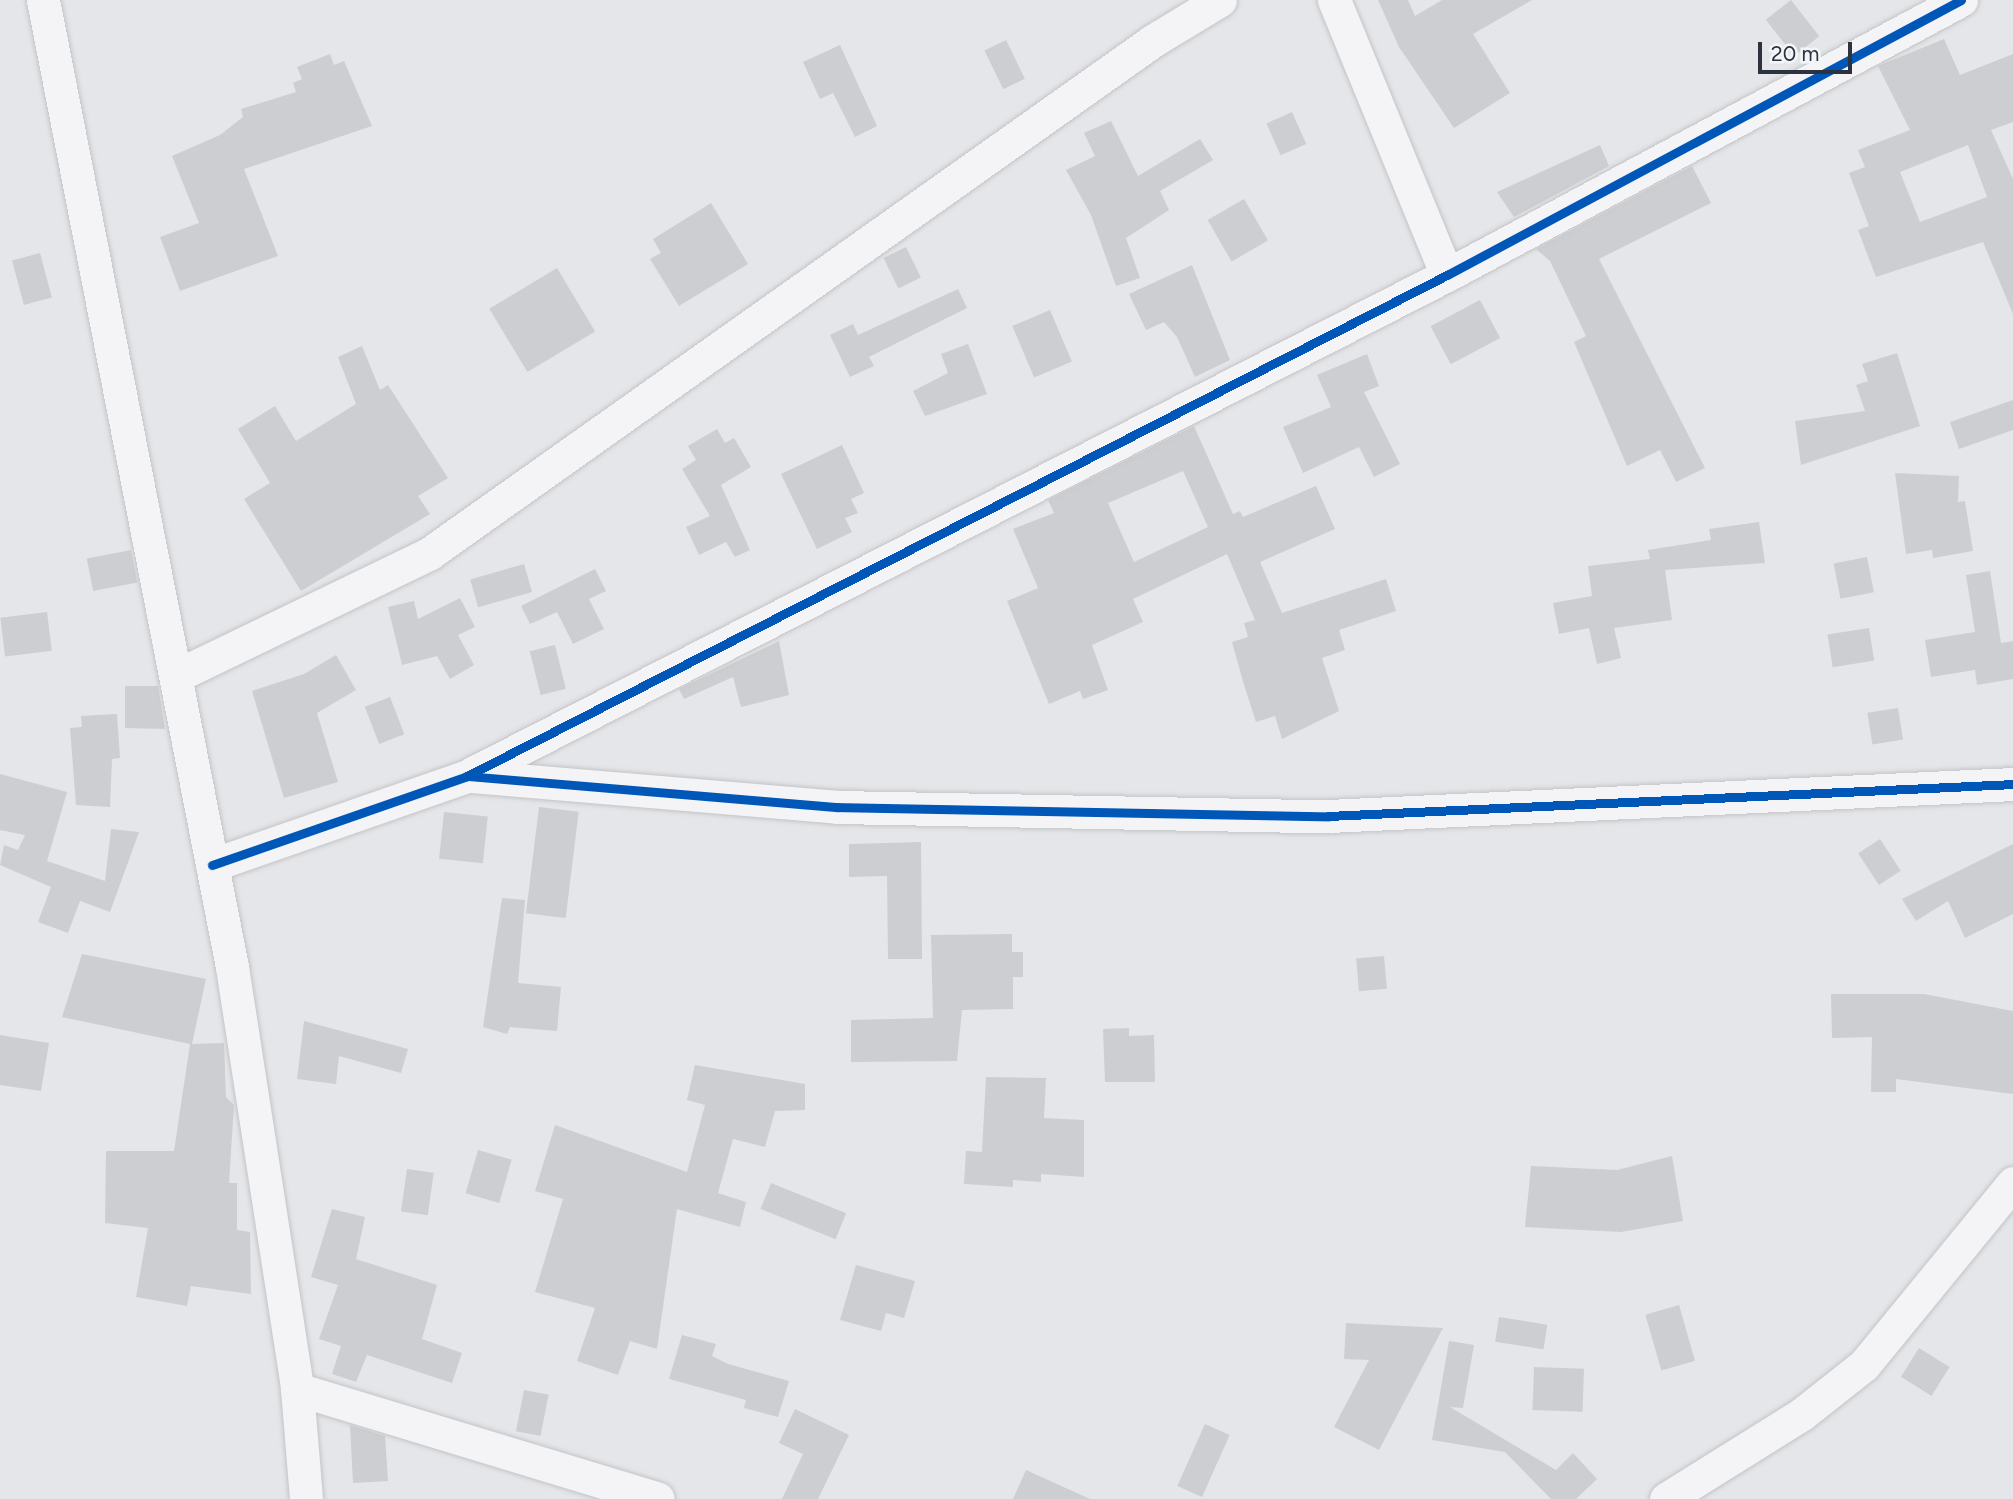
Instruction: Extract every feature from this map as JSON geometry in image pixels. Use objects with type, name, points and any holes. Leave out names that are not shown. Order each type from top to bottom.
[{"type":"street","points":[[43,0],[212,864],[297,1389],[306,1499]]},
{"type":"street","points":[[176,676],[430,553],[1154,40],[1220,0]]},
{"type":"street","points":[[1334,0],[1447,275]]},
{"type":"street","points":[[212,864],[467,776],[1447,275],[1961,0]]},
{"type":"street","points":[[467,776],[837,807],[1328,816],[2013,784]]},
{"type":"street","points":[[1666,1499],[1802,1415],[1864,1365],[2013,1183]]},
{"type":"street","points":[[297,1389],[658,1499]]},
{"type":"building","points":[[1378,0],[1408,0],[1415,16],[1442,0],[1532,0],[1473,34],[1510,93],[1454,128],[1399,47]]},
{"type":"building","points":[[1791,0],[1819,36],[1794,56],[1766,20]]},
{"type":"building","points":[[1944,39],[1960,75],[2013,54],[2013,122],[1991,130],[2013,179],[2013,314],[1983,242],[1876,277],[1858,230],[1869,226],[1849,173],[1865,167],[1858,150],[1910,130],[1878,66]],"holes":[[[1968,145],[1987,197],[1920,222],[1900,172]]]},
{"type":"building","points":[[1006,40],[1025,79],[1003,89],[984,51]]},
{"type":"building","points":[[840,45],[877,126],[855,137],[833,93],[820,99],[803,62]]},
{"type":"building","points":[[330,54],[334,65],[344,61],[372,126],[244,169],[278,256],[180,291],[160,237],[199,223],[172,156],[220,135],[243,117],[241,109],[296,92],[293,83],[302,79],[297,67]]},
{"type":"building","points":[[1292,112],[1306,144],[1281,155],[1266,123]]},
{"type":"building","points":[[1111,121],[1138,176],[1200,139],[1213,160],[1160,191],[1169,210],[1126,238],[1140,278],[1116,286],[1091,215],[1066,170],[1095,156],[1084,133]]},
{"type":"building","points":[[1600,145],[1609,166],[1514,217],[1497,192]]},
{"type":"building","points":[[1692,166],[1711,203],[1599,259],[1705,468],[1676,482],[1660,450],[1627,466],[1574,342],[1586,336],[1550,261],[1536,249]]},
{"type":"building","points":[[1244,199],[1268,241],[1232,262],[1208,220]]},
{"type":"building","points":[[711,203],[748,264],[679,306],[650,259],[661,253],[653,239]]},
{"type":"building","points":[[906,247],[921,278],[898,289],[884,258]]},
{"type":"building","points":[[40,253],[52,297],[24,305],[12,261]]},
{"type":"building","points":[[1192,265],[1230,360],[1195,377],[1177,337],[1164,322],[1146,330],[1129,294]]},
{"type":"building","points":[[557,268],[595,331],[527,372],[489,309]]},
{"type":"building","points":[[958,289],[967,308],[869,357],[874,366],[850,377],[830,335],[853,324],[858,335]]},
{"type":"building","points":[[1480,300],[1500,338],[1451,364],[1431,326]]},
{"type":"building","points":[[1050,310],[1072,362],[1034,378],[1012,326]]},
{"type":"building","points":[[968,344],[987,394],[925,416],[913,391],[948,373],[941,354]]},
{"type":"building","points":[[362,346],[380,390],[388,385],[448,478],[418,496],[430,514],[301,591],[244,499],[270,483],[238,429],[275,406],[296,441],[356,404],[338,357]]},
{"type":"building","points":[[1897,353],[1920,426],[1801,465],[1795,421],[1865,411],[1856,385],[1868,381],[1862,364]]},
{"type":"building","points":[[1367,354],[1379,386],[1364,392],[1400,464],[1374,477],[1359,447],[1303,473],[1283,427],[1331,407],[1317,375]]},
{"type":"building","points":[[2013,400],[2013,430],[1959,449],[1950,422]]},
{"type":"building","points":[[1194,426],[1233,514],[1240,511],[1243,517],[1316,486],[1335,529],[1260,562],[1282,613],[1386,579],[1396,611],[1339,630],[1345,650],[1322,658],[1339,711],[1282,739],[1275,716],[1256,722],[1244,685],[1232,642],[1248,637],[1244,623],[1255,620],[1227,554],[1133,599],[1143,622],[1092,645],[1108,690],[1083,699],[1080,691],[1049,704],[1007,601],[1038,588],[1013,529],[1054,513],[1048,500]],"holes":[[[1183,471],[1208,527],[1134,562],[1108,503]]]},
{"type":"building","points":[[717,429],[725,443],[734,438],[751,467],[721,485],[750,550],[735,557],[726,542],[699,555],[686,527],[710,516],[682,469],[696,460],[688,446]]},
{"type":"building","points":[[842,445],[864,493],[851,499],[858,513],[845,518],[852,532],[817,549],[781,474]]},
{"type":"building","points":[[1895,473],[1959,476],[1958,502],[1965,501],[1973,551],[1933,558],[1932,550],[1906,554]]},
{"type":"building","points":[[1759,522],[1765,563],[1665,570],[1672,620],[1614,628],[1621,658],[1597,664],[1589,628],[1559,634],[1553,603],[1592,596],[1588,566],[1650,559],[1648,550],[1711,540],[1709,529]]},
{"type":"building","points":[[131,550],[137,582],[93,591],[87,559]]},
{"type":"building","points":[[1867,557],[1874,592],[1840,599],[1834,563]]},
{"type":"building","points":[[524,564],[532,592],[478,607],[470,579]]},
{"type":"building","points":[[595,569],[606,591],[589,599],[604,629],[573,644],[557,612],[530,624],[521,606]]},
{"type":"building","points":[[1990,571],[2001,643],[2013,641],[2013,679],[1977,685],[1975,670],[1931,677],[1925,640],[1975,632],[1966,575]]},
{"type":"building","points":[[460,598],[475,627],[458,635],[474,665],[450,679],[437,656],[402,665],[388,607],[414,601],[418,619]]},
{"type":"building","points":[[47,612],[52,651],[5,656],[0,618]]},
{"type":"building","points":[[1869,628],[1874,661],[1833,667],[1828,635]]},
{"type":"building","points":[[779,641],[789,695],[741,707],[733,677],[684,699],[679,689]]},
{"type":"building","points":[[555,645],[566,689],[541,695],[530,651]]},
{"type":"building","points":[[336,655],[356,690],[317,713],[338,782],[284,798],[252,691],[304,674]]},
{"type":"building","points":[[125,686],[158,686],[165,729],[125,728]]},
{"type":"building","points":[[390,697],[404,734],[379,744],[365,707]]},
{"type":"building","points":[[1898,708],[1903,740],[1872,744],[1867,713]]},
{"type":"building","points":[[117,714],[120,758],[112,759],[110,807],[76,805],[70,728],[82,727],[81,716]]},
{"type":"building","points":[[0,774],[67,792],[47,861],[105,881],[111,829],[139,832],[110,912],[80,901],[68,933],[38,922],[51,887],[0,865],[4,845],[18,850],[25,835],[0,830]]},
{"type":"building","points":[[539,807],[579,812],[566,918],[526,913]]},
{"type":"building","points":[[444,812],[488,817],[483,863],[439,859]]},
{"type":"building","points":[[1880,839],[1901,871],[1879,885],[1858,853]]},
{"type":"building","points":[[921,842],[922,959],[888,959],[887,876],[849,877],[849,844]]},
{"type":"building","points":[[2013,844],[2013,914],[1965,938],[1948,901],[1916,921],[1902,899]]},
{"type":"building","points":[[502,898],[525,900],[518,983],[561,987],[557,1031],[510,1027],[507,1034],[483,1027]]},
{"type":"building","points":[[1012,934],[1012,952],[1023,952],[1023,977],[1013,977],[1013,1009],[962,1010],[957,1061],[851,1062],[851,1020],[933,1018],[931,935]]},
{"type":"building","points":[[82,954],[206,979],[192,1044],[224,1043],[226,1097],[234,1105],[229,1183],[237,1183],[237,1230],[250,1232],[251,1294],[191,1286],[187,1306],[136,1297],[148,1228],[105,1223],[106,1151],[174,1151],[190,1044],[62,1017]]},
{"type":"building","points":[[1384,956],[1387,989],[1359,991],[1356,958]]},
{"type":"building","points":[[1831,994],[1924,994],[2013,1011],[2013,1094],[1896,1079],[1896,1092],[1871,1092],[1872,1037],[1832,1038]]},
{"type":"building","points":[[304,1021],[408,1049],[401,1073],[339,1056],[336,1084],[297,1079]]},
{"type":"building","points":[[1129,1028],[1129,1036],[1154,1035],[1155,1082],[1105,1082],[1103,1029]]},
{"type":"building","points":[[0,1035],[49,1043],[41,1091],[0,1085]]},
{"type":"building","points":[[695,1065],[805,1084],[805,1110],[775,1111],[765,1147],[733,1139],[718,1193],[746,1202],[740,1227],[677,1209],[657,1349],[630,1341],[618,1375],[577,1361],[595,1308],[535,1292],[563,1199],[535,1191],[555,1125],[687,1172],[705,1105],[687,1100]]},
{"type":"building","points":[[986,1077],[1046,1078],[1044,1118],[1084,1120],[1084,1177],[1041,1174],[1041,1182],[1013,1180],[1013,1187],[964,1184],[966,1151],[982,1152]]},
{"type":"building","points":[[478,1150],[512,1160],[499,1203],[466,1193]]},
{"type":"building","points":[[1672,1156],[1683,1221],[1621,1232],[1525,1227],[1531,1166],[1617,1170]]},
{"type":"building","points":[[407,1169],[434,1173],[428,1215],[401,1212]]},
{"type":"building","points":[[771,1183],[846,1213],[836,1239],[761,1209]]},
{"type":"building","points":[[332,1209],[365,1217],[356,1259],[437,1285],[422,1339],[462,1353],[452,1383],[367,1355],[356,1382],[332,1374],[341,1346],[319,1339],[338,1285],[311,1277]]},
{"type":"building","points":[[856,1265],[915,1281],[904,1318],[886,1313],[881,1331],[840,1320]]},
{"type":"building","points":[[1679,1305],[1695,1361],[1661,1370],[1645,1315]]},
{"type":"building","points":[[1499,1317],[1547,1325],[1543,1349],[1495,1342]]},
{"type":"building","points":[[1346,1323],[1443,1328],[1379,1450],[1334,1427],[1369,1360],[1344,1359]]},
{"type":"building","points":[[682,1335],[716,1344],[712,1356],[728,1364],[789,1381],[778,1417],[744,1408],[746,1400],[669,1379]]},
{"type":"building","points":[[1449,1341],[1474,1345],[1463,1408],[1450,1407],[1556,1470],[1573,1453],[1597,1479],[1576,1499],[1551,1499],[1505,1452],[1432,1440]]},
{"type":"building","points":[[1919,1348],[1950,1367],[1932,1396],[1901,1377]]},
{"type":"building","points":[[1534,1367],[1584,1369],[1582,1412],[1532,1410]]},
{"type":"building","points":[[524,1390],[549,1395],[541,1436],[516,1431]]},
{"type":"building","points":[[795,1409],[849,1435],[818,1499],[782,1499],[803,1454],[779,1443]]},
{"type":"building","points":[[1205,1424],[1230,1435],[1202,1497],[1177,1486]]},
{"type":"building","points":[[350,1425],[385,1436],[388,1481],[353,1483]]},
{"type":"building","points":[[1026,1470],[1090,1499],[1013,1499]]},
{"type":"cycle path","points":[[212,865],[467,776],[1447,275],[1961,0]]},
{"type":"cycle path","points":[[467,776],[837,807],[1328,816],[2013,784]]}]
